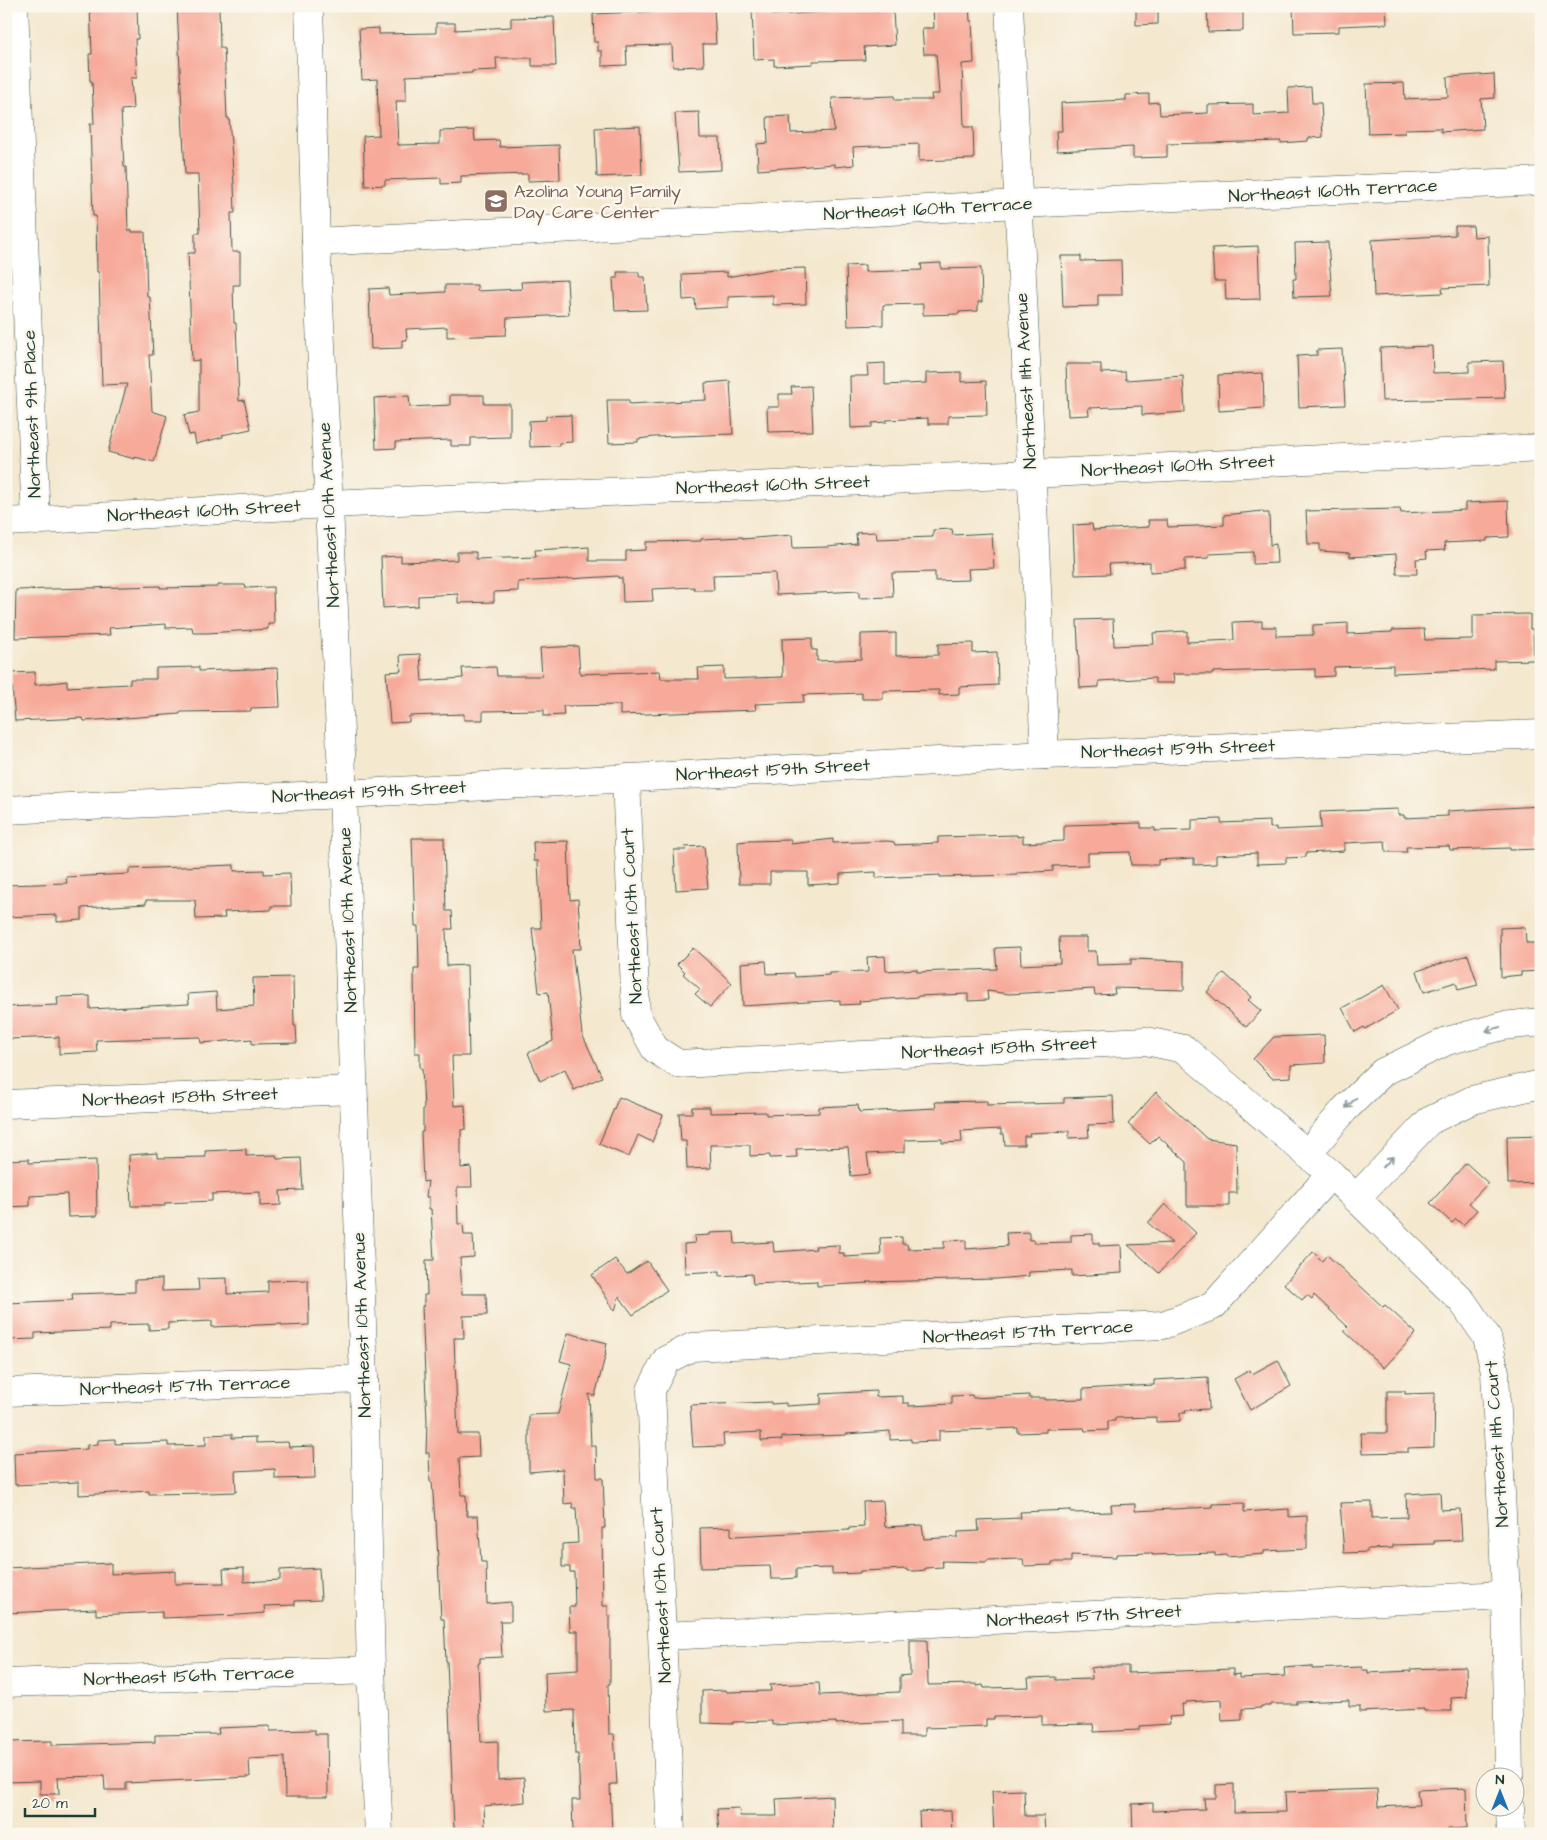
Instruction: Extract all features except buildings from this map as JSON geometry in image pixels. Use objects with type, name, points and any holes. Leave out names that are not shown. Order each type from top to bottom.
[{"type":"street","name":"Northeast 9th Place","points":[[14,6],[36,521]]},
{"type":"street","name":"Northeast 10th Avenue","points":[[309,6],[316,242],[343,794],[364,1379],[371,1670],[379,1834]]},
{"type":"street","name":"Northeast 11th Avenue","points":[[1009,6],[1045,755]]},
{"type":"street","name":"Northeast 160th Terrace","points":[[316,242],[1018,204],[1541,181]]},
{"type":"street","name":"Northeast 160th Street","points":[[6,522],[328,504],[1031,474],[1541,448]]},
{"type":"street","name":"Northeast 159th Street","points":[[6,810],[343,794],[1045,755],[1541,734]]},
{"type":"street","name":"Northeast 10th Court","points":[[626,778],[636,1015],[655,1049]]},
{"type":"street","points":[[1308,1154],[1345,1109],[1383,1072],[1447,1041],[1504,1026],[1541,1022]]},
{"type":"street","name":"Northeast 158th Street","points":[[655,1049],[678,1064],[1146,1041],[1184,1048],[1331,1174]]},
{"type":"street","points":[[1356,1198],[1429,1120],[1472,1100],[1541,1084]]},
{"type":"street","name":"Northeast 158th Street","points":[[6,1104],[354,1090]]},
{"type":"street","name":"Northeast 11th Court","points":[[1331,1174],[1462,1301],[1487,1337],[1495,1372],[1506,1595],[1510,1768]]},
{"type":"street","name":"Northeast 157th Terrace","points":[[666,1360],[692,1347],[1163,1325],[1213,1306],[1331,1174]]},
{"type":"street","name":"Northeast 10th Court","points":[[666,1360],[651,1390],[672,1834]]},
{"type":"street","name":"Northeast 157th Terrace","points":[[6,1392],[364,1379]]},
{"type":"street","name":"Northeast 157th Street","points":[[663,1636],[1506,1595]]},
{"type":"street","name":"Northeast 156th Terrace","points":[[6,1683],[371,1670]]},
{"type":"street","points":[[1510,1818],[1511,1834]]},
{"type":"place","name":"Azolina Young Family Day Care Center","points":[[496,201]]}]
